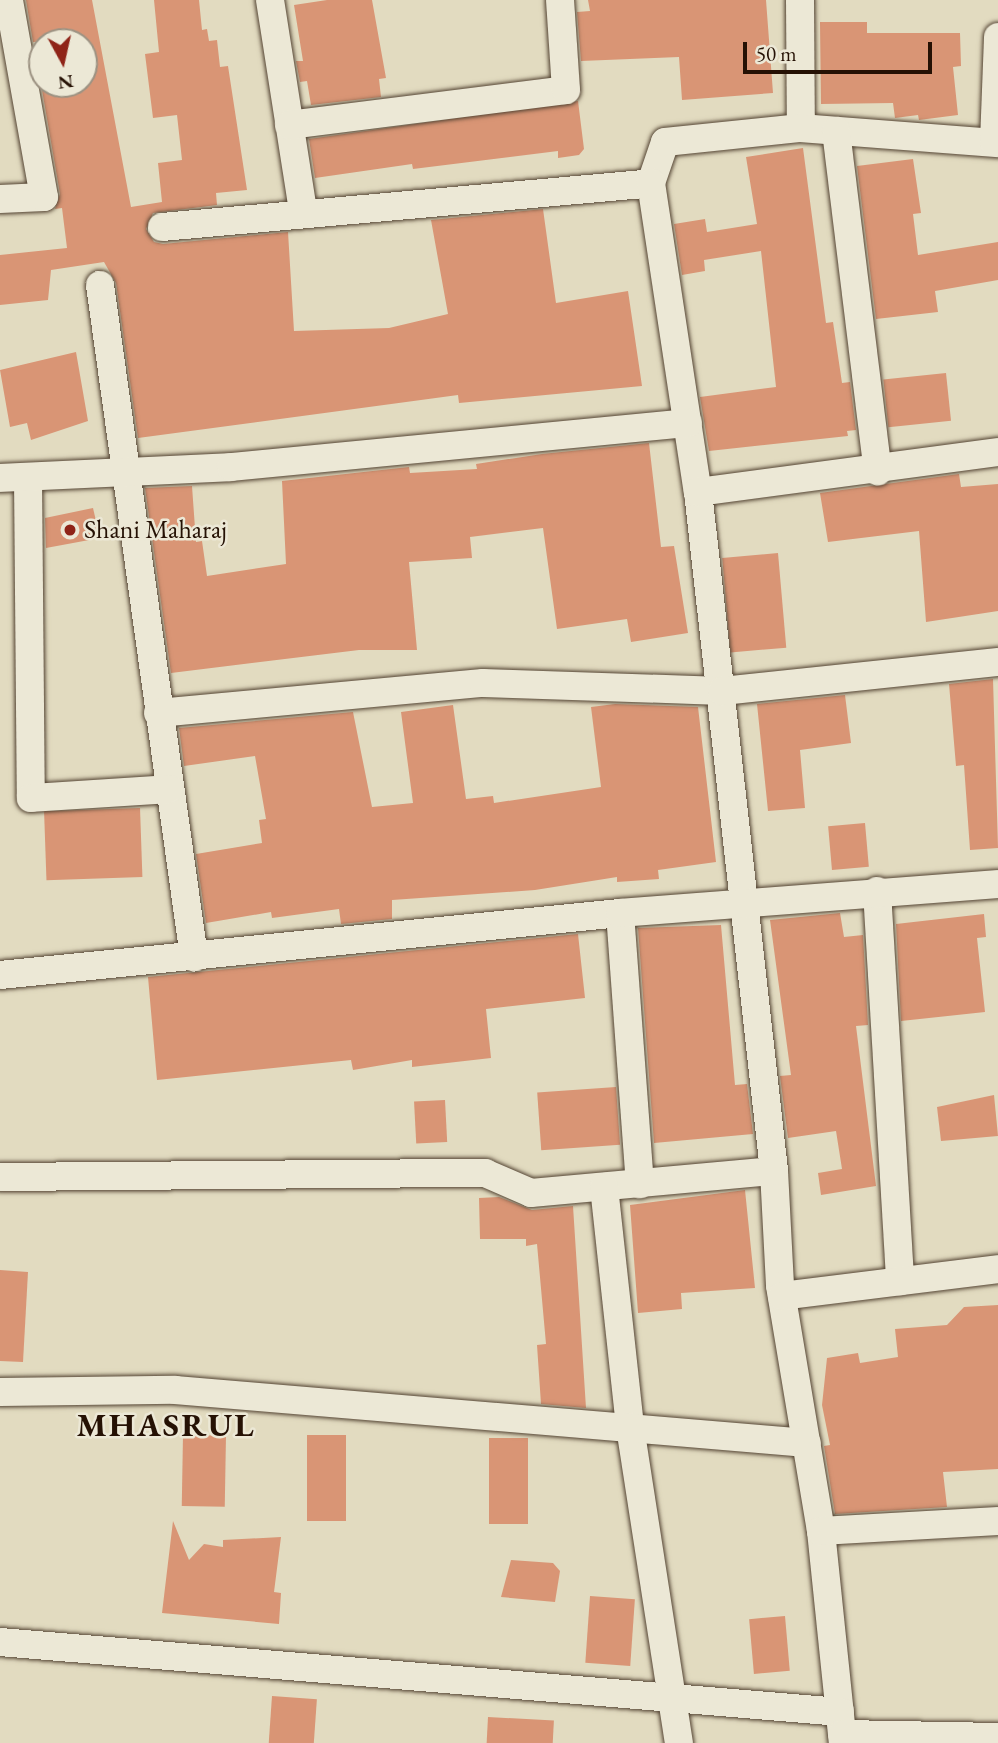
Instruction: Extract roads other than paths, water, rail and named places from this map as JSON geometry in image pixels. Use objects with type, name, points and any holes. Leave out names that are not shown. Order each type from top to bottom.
[{"type":"street","points":[[0,199],[44,197],[9,0]]},
{"type":"street","points":[[270,0],[303,211]]},
{"type":"street","points":[[289,125],[566,90],[560,0]]},
{"type":"street","points":[[800,0],[801,128]]},
{"type":"street","points":[[842,1730],[821,1531],[782,1296],[774,1171],[698,492],[651,183],[665,142],[801,128],[996,143],[998,37]]},
{"type":"street","points":[[836,131],[878,471]]},
{"type":"street","points":[[162,227],[303,211],[651,183]]},
{"type":"street","points":[[100,285],[123,472],[194,957]]},
{"type":"street","points":[[0,478],[231,467],[688,423]]},
{"type":"street","points":[[698,492],[878,471],[998,452]]},
{"type":"street","points":[[28,477],[31,797],[169,789]]},
{"type":"street","points":[[158,713],[483,683],[722,691],[998,662]]},
{"type":"street","points":[[0,975],[620,913],[877,891],[998,884]]},
{"type":"street","points":[[877,891],[900,1281]]},
{"type":"street","points":[[620,913],[640,1184]]},
{"type":"street","points":[[0,1177],[485,1173],[531,1193],[774,1171]]},
{"type":"street","points":[[604,1187],[630,1427],[679,1743]]},
{"type":"street","points":[[782,1296],[998,1269]]},
{"type":"street","points":[[0,1392],[175,1390],[807,1443]]},
{"type":"street","points":[[821,1531],[998,1521]]},
{"type":"street","points":[[0,1642],[672,1698],[842,1730],[998,1737]]},
{"type":"place","name":"Shani Maharaj","points":[[70,530]]},
{"type":"district","name":"MHASRUL","points":[[166,1425]]}]
